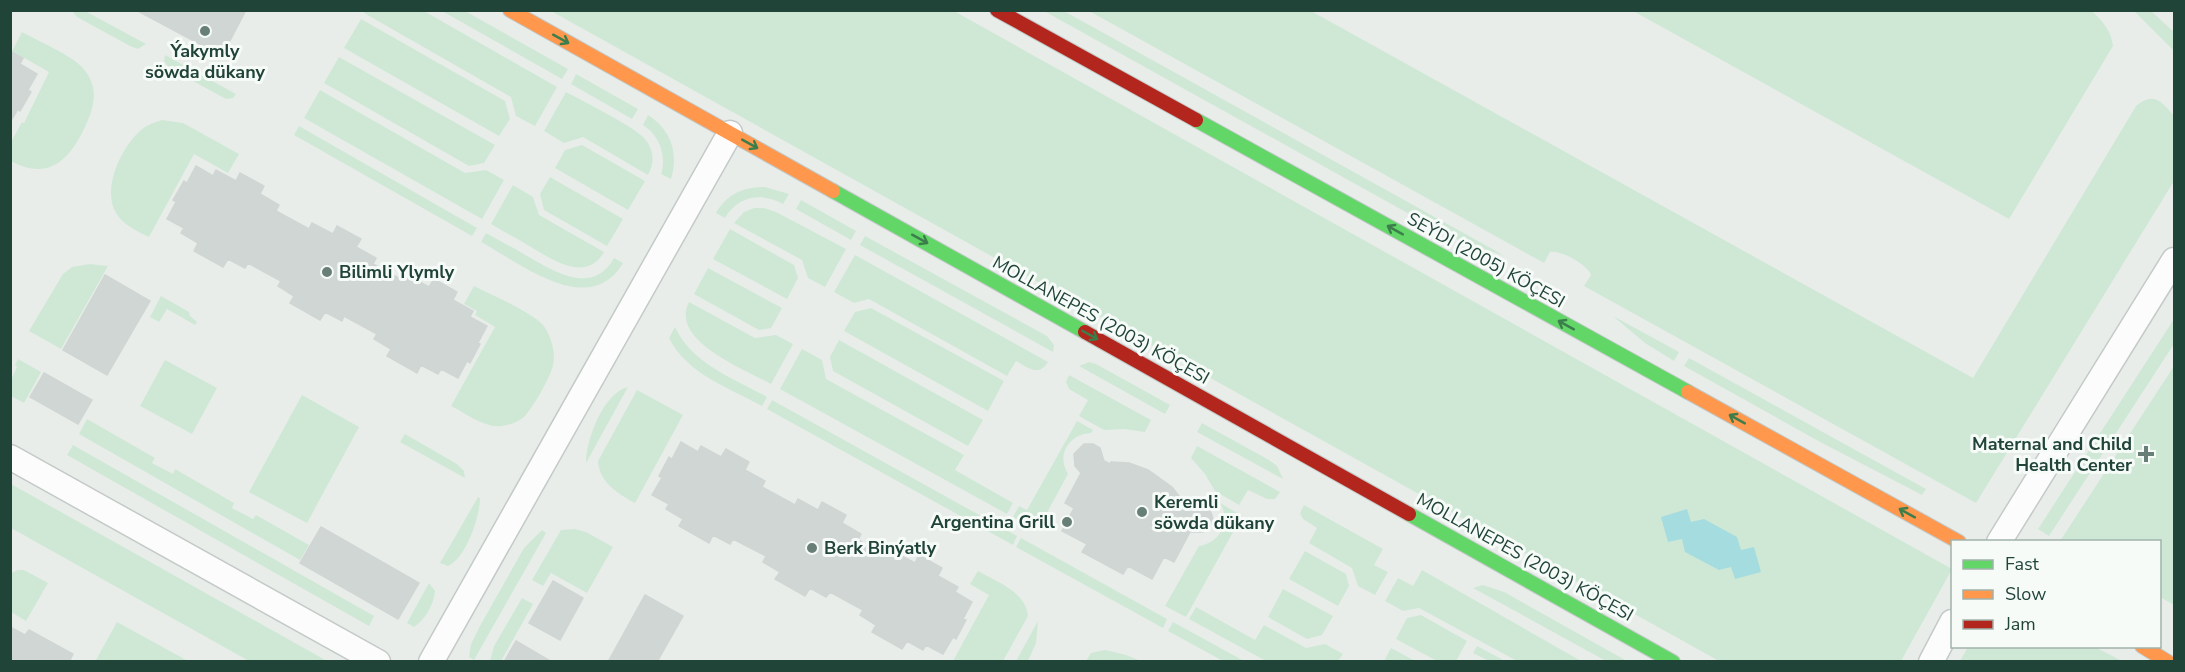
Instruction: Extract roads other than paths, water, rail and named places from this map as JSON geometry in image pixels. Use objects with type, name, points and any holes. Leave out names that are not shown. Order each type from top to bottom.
[{"type":"street","name":"MOLLANEPES (2003) KÖÇESI","points":[[510,10],[1673,662]]},
{"type":"street","name":"SEÝDI (2005) KÖÇESI","points":[[997,10],[1955,540]]},
{"type":"street","points":[[431,662],[730,133]]},
{"type":"street","points":[[2000,540],[2175,260]]},
{"type":"street","points":[[10,457],[378,662]]},
{"type":"street","points":[[1931,662],[1951,626]]},
{"type":"street","points":[[2145,648],[2168,662]]},
{"type":"water","points":[[1687,509],[1691,522],[1704,519],[1737,537],[1741,550],[1754,547],[1761,572],[1735,579],[1731,567],[1719,570],[1685,552],[1682,539],[1668,542],[1661,517]]},
{"type":"place","name":"Ýakymly söwda dükany","points":[[205,31]]},
{"type":"place","name":"Bilimli Ylymly","points":[[327,272]]},
{"type":"place","name":"Maternal and Child Health Center","points":[[2146,454]]},
{"type":"place","name":"Keremli söwda dükany","points":[[1142,512]]},
{"type":"place","name":"Argentina Grill","points":[[1067,522]]},
{"type":"place","name":"Berk Binýatly","points":[[812,548]]}]
